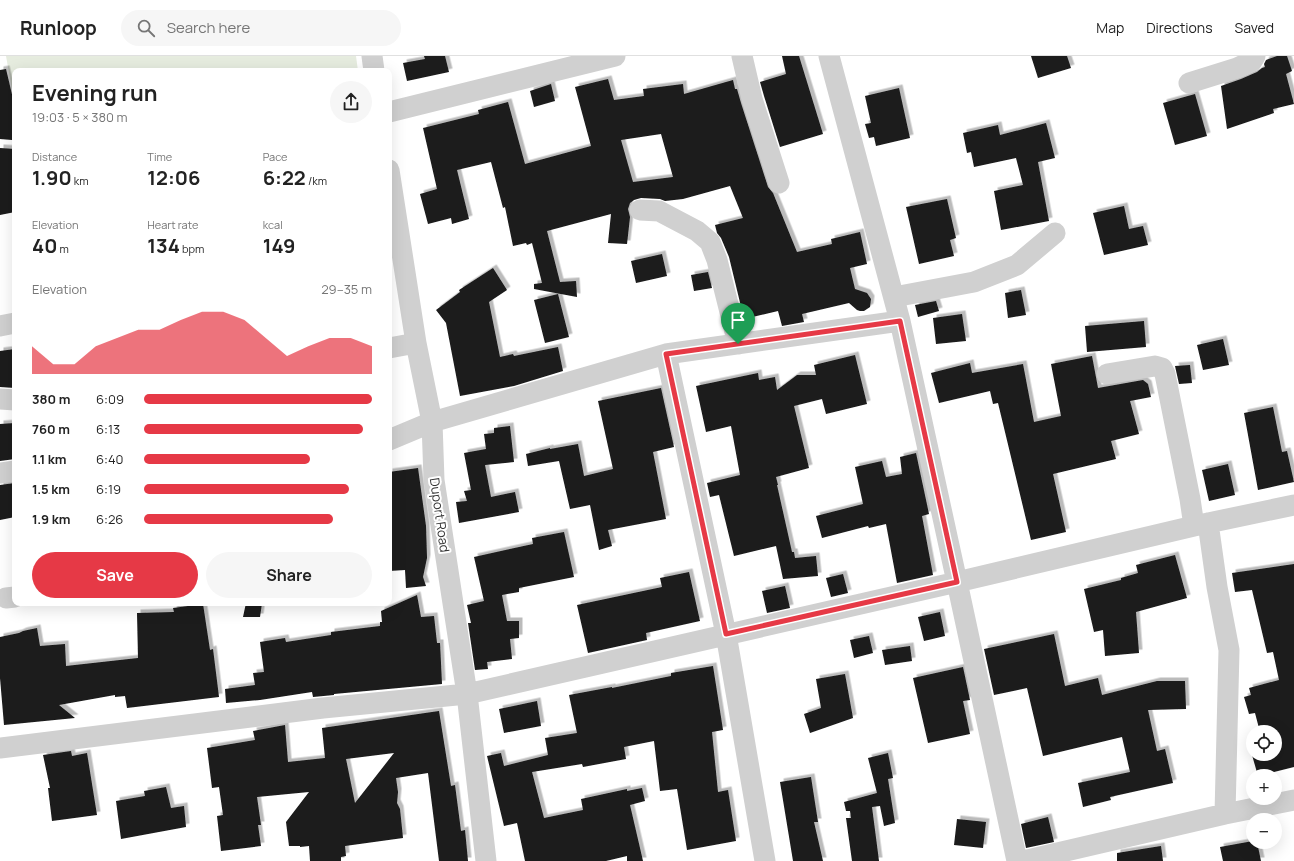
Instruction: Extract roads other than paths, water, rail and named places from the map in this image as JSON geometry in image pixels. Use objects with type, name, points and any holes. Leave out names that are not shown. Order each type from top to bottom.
[{"type":"street","points":[[372,56],[374,68]]},
{"type":"street","points":[[392,111],[615,56]]},
{"type":"street","points":[[742,56],[752,99],[779,183]]},
{"type":"street","points":[[829,56],[900,321],[1017,861]]},
{"type":"street","points":[[1189,83],[1237,68],[1252,61],[1255,56]]},
{"type":"street","name":"Duport Road","points":[[392,189],[416,343],[432,422],[434,480],[467,694],[486,861]]},
{"type":"street","points":[[640,210],[659,211],[696,231],[710,242],[717,260],[738,344]]},
{"type":"street","points":[[894,297],[974,282],[1010,268],[1017,265],[1055,232]]},
{"type":"street","points":[[392,439],[432,422],[666,354],[900,321]]},
{"type":"street","points":[[0,326],[12,324]]},
{"type":"street","points":[[392,347],[416,343]]},
{"type":"street","points":[[666,354],[726,634],[765,861]]},
{"type":"street","points":[[1107,374],[1156,366],[1162,368],[1165,374],[1190,499],[1201,524],[1217,587],[1229,650],[1225,814]]},
{"type":"street","points":[[0,399],[12,400]]},
{"type":"street","points":[[0,473],[12,471]]},
{"type":"street","points":[[0,748],[323,708],[467,694],[957,582],[1201,524],[1294,505]]},
{"type":"street","points":[[1023,861],[1225,814],[1294,800]]}]
